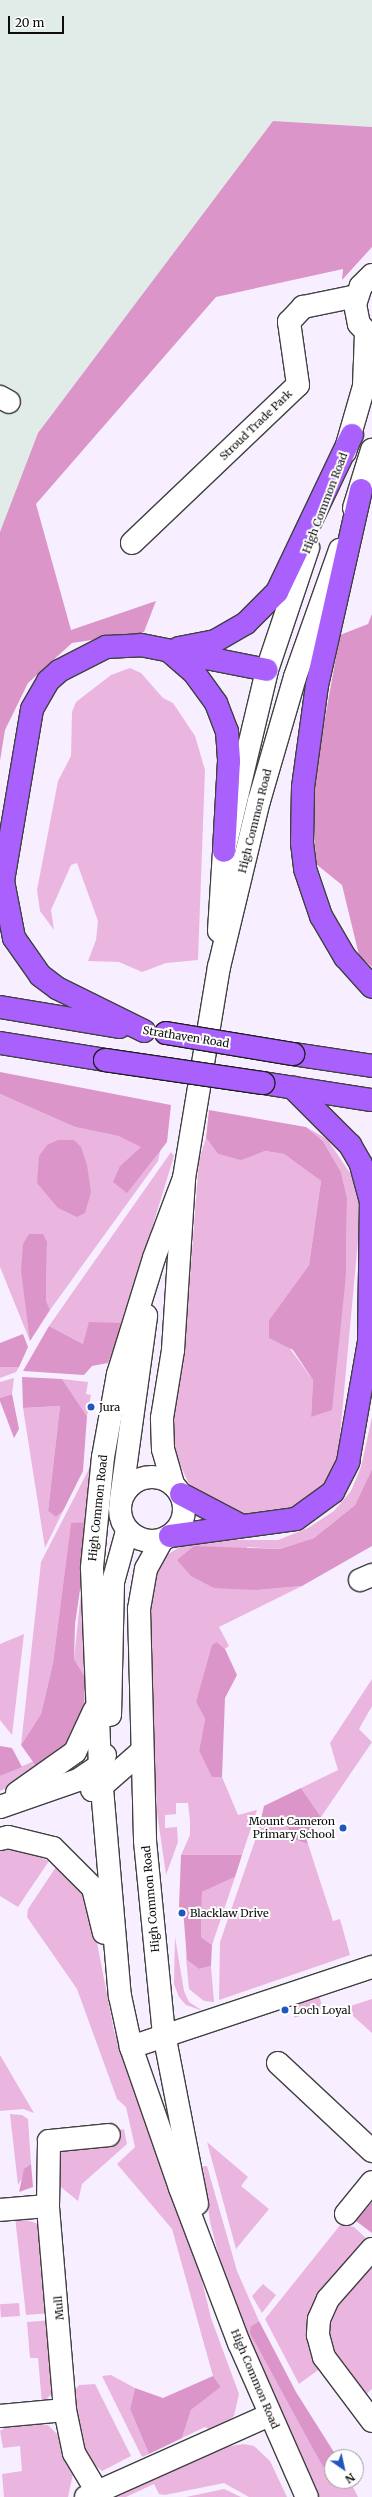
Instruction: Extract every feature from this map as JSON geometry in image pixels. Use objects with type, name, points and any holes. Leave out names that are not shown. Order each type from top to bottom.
[{"type":"main road","points":[[168,650],[215,641],[246,624],[277,592],[352,435]]},
{"type":"main road","points":[[361,490],[316,693],[303,787],[302,843],[305,869],[321,916],[345,957],[372,987]]},
{"type":"main road","points":[[144,1031],[57,988],[40,975],[14,938],[1,883],[26,731],[32,709],[48,681],[76,659],[106,647],[141,645],[267,670]]},
{"type":"main road","points":[[168,650],[195,674],[216,703],[227,732],[230,761],[224,851]]},
{"type":"main road","name":"Strathaven Road","points":[[0,1008],[372,1066]]},
{"type":"main road","points":[[0,1043],[372,1100]]},
{"type":"main road","points":[[166,1538],[238,1524],[269,1524],[296,1519],[333,1492],[344,1474],[354,1442],[370,1336],[372,1231],[367,1185],[350,1145],[293,1088]]},
{"type":"main road","points":[[177,1489],[238,1524]]},
{"type":"street","points":[[369,335],[356,304],[372,275]]},
{"type":"street","name":"Stroud Trade Park","points":[[132,543],[298,385],[289,322],[303,307],[331,302],[356,304]]},
{"type":"street","name":"High Common Road","points":[[219,967],[224,851],[267,670],[298,574],[352,435],[364,386],[369,335]]},
{"type":"street","name":"High Common Road","points":[[177,1489],[163,1449],[162,1418],[173,1350],[184,1178],[219,967],[259,800],[295,677],[361,490],[372,450]]},
{"type":"street","points":[[267,670],[295,677]]},
{"type":"street","name":"High Common Road","points":[[184,1178],[154,1258],[118,1374],[104,1457],[92,1568],[93,1647],[101,1775],[120,1996],[132,2046],[208,2258],[270,2415],[307,2497]]},
{"type":"street","name":"High Common Road","points":[[121,1499],[154,1258]]},
{"type":"street","points":[[143,1477],[164,1478],[177,1489],[184,1512],[166,1538],[143,1541],[127,1531],[120,1516],[121,1499],[133,1482],[143,1477]]},
{"type":"street","name":"High Common Road","points":[[101,1775],[109,1745],[113,1582],[127,1531]]},
{"type":"street","name":"High Common Road","points":[[166,1538],[146,1569],[139,1609],[141,1752],[145,1842],[164,2034],[208,2258]]},
{"type":"street","points":[[0,1802],[38,1781],[75,1752],[94,1716],[93,1647]]},
{"type":"street","points":[[0,1820],[101,1775],[141,1752]]},
{"type":"street","points":[[0,1806],[78,1780],[101,1775]]},
{"type":"street","points":[[0,1839],[8,1838],[53,1848],[93,1888],[120,1996]]},
{"type":"street","points":[[132,2046],[164,2034],[372,1967]]},
{"type":"street","points":[[278,2063],[372,2151]]},
{"type":"street","name":"Mull","points":[[109,2135],[49,2141],[48,2206],[65,2410],[74,2453],[91,2494],[270,2415]]},
{"type":"street","points":[[346,2214],[372,2182]]},
{"type":"street","points":[[0,2210],[48,2206]]},
{"type":"street","points":[[372,2249],[328,2299],[319,2319],[318,2335],[324,2356],[372,2421]]},
{"type":"street","points":[[0,2416],[65,2410]]},
{"type":"shaded area","points":[[0,0],[372,0],[372,127],[273,121],[0,532]]},
{"type":"shaded area","points":[[273,121],[372,127],[372,247],[342,280],[343,269],[216,297],[36,504],[71,630],[156,601],[144,632],[72,643],[28,683],[5,730],[0,761],[0,532],[38,433]]},
{"type":"shaded area","points":[[372,614],[372,967],[359,955],[342,885],[316,864],[312,790],[340,635],[368,624]]},
{"type":"shaded area","points":[[130,668],[141,673],[163,698],[173,703],[195,736],[205,770],[198,960],[166,963],[142,972],[119,962],[88,961],[96,940],[98,921],[77,863],[71,865],[51,910],[54,930],[40,911],[37,890],[58,781],[71,756],[72,712],[76,702],[111,675]]},
{"type":"shaded area","points":[[0,1072],[171,1105],[167,1142],[127,1193],[113,1182],[120,1166],[141,1147],[118,1136],[75,1127],[0,1094]]},
{"type":"shaded area","points":[[0,1094],[75,1127],[118,1136],[142,1147],[120,1166],[127,1192],[161,1148],[158,1161],[50,1310],[46,1302],[47,1242],[30,1341],[0,1267]]},
{"type":"shaded area","points":[[209,1110],[306,1127],[323,1141],[341,1172],[347,1198],[346,1275],[332,1410],[311,1417],[313,1380],[293,1350],[269,1338],[269,1320],[309,1265],[321,1181],[284,1154],[265,1151],[241,1160],[218,1154],[206,1138]]},
{"type":"shaded area","points":[[306,1127],[327,1139],[350,1173],[355,1172],[362,1197],[338,1457],[325,1483],[305,1502],[279,1514],[252,1516],[226,1512],[203,1498],[188,1482],[174,1451],[171,1432],[187,1317],[199,1160],[206,1138],[218,1154],[241,1159],[265,1151],[284,1154],[321,1181],[309,1265],[269,1320],[313,1380],[311,1417],[333,1394],[336,1337],[346,1275],[347,1198],[341,1172],[323,1141]]},
{"type":"shaded area","points":[[58,1140],[74,1140],[81,1147],[87,1165],[91,1192],[85,1213],[77,1217],[58,1208],[37,1183],[39,1156],[47,1145]]},
{"type":"shaded area","points":[[171,1152],[174,1156],[123,1323],[83,1344],[49,1326]]},
{"type":"shaded area","points":[[29,1234],[43,1234],[47,1242],[46,1301],[50,1310],[30,1341],[21,1271],[23,1244]]},
{"type":"shaded area","points":[[89,1322],[123,1323],[108,1363],[92,1366],[84,1375],[23,1371],[49,1326],[83,1344]]},
{"type":"shaded area","points":[[23,1334],[28,1347],[19,1367],[0,1367],[0,1343]]},
{"type":"shaded area","points":[[0,1367],[19,1367],[16,1372],[0,1378]]},
{"type":"shaded area","points":[[22,1377],[62,1379],[87,1416],[83,1471],[63,1511],[56,1517],[48,1511],[60,1406],[23,1408]]},
{"type":"shaded area","points":[[14,1378],[12,1394],[0,1398],[0,1382]]},
{"type":"shaded area","points":[[62,1379],[88,1382],[86,1394],[91,1395],[87,1416]]},
{"type":"shaded area","points":[[12,1394],[19,1429],[14,1438],[0,1401],[0,1398]]},
{"type":"shaded area","points":[[60,1406],[48,1511],[56,1517],[63,1511],[45,1548],[23,1408]]},
{"type":"shaded area","points":[[372,1417],[372,1469],[355,1505],[314,1538],[280,1549],[247,1547],[258,1590],[302,1586],[219,1627],[229,1646],[225,1649],[217,1642],[196,1702],[205,1719],[199,1751],[212,1776],[222,1777],[238,1815],[257,1810],[242,1855],[181,1855],[190,1835],[190,1821],[188,1803],[176,1803],[176,1814],[165,1815],[165,1828],[177,1827],[178,1842],[166,1875],[157,1812],[151,1701],[150,1587],[162,1558],[191,1540],[278,1540],[308,1528],[334,1511],[351,1491],[361,1467]]},
{"type":"shaded area","points":[[94,1437],[96,1476],[90,1522],[71,1524],[53,1663],[41,1714],[21,1745],[41,1562],[89,1469]]},
{"type":"shaded area","points":[[372,1469],[372,1546],[302,1586],[258,1590],[214,1588],[191,1576],[177,1560],[194,1546],[280,1549],[314,1538],[355,1505]]},
{"type":"shaded area","points":[[90,1522],[75,1624],[74,1659],[85,1677],[84,1723],[77,1740],[41,1773],[21,1745],[41,1714],[53,1663],[71,1523]]},
{"type":"shaded area","points":[[86,1544],[85,1677],[74,1659]]},
{"type":"shaded area","points":[[24,1634],[12,1735],[0,1720],[0,1644]]},
{"type":"shaded area","points":[[217,1642],[225,1649],[237,1675],[225,1698],[222,1777],[212,1777],[199,1751],[205,1719],[196,1702],[212,1645]]},
{"type":"shaded area","points":[[372,1679],[372,1706],[359,1729],[372,1742],[321,1817],[301,1788],[338,1770],[330,1743]]},
{"type":"shaded area","points":[[0,1746],[12,1748],[22,1767],[0,1776]]},
{"type":"shaded area","points":[[34,1761],[41,1773],[0,1791],[0,1776]]},
{"type":"shaded area","points":[[301,1788],[321,1817],[306,1838],[308,1844],[296,1840],[284,1822],[259,1828],[264,1806]]},
{"type":"shaded area","points":[[284,1822],[296,1840],[308,1844],[333,1921],[340,1919],[350,1955],[219,2000],[220,1942],[259,1829]]},
{"type":"shaded area","points":[[0,1847],[26,1851],[49,1861],[18,1907],[0,1896]]},
{"type":"shaded area","points":[[181,1855],[242,1855],[235,1877],[202,1892],[201,1937],[212,1945],[211,1966],[199,1969],[187,1960],[183,1908],[179,1907]]},
{"type":"shaded area","points":[[58,1864],[76,1880],[89,1901],[114,2031],[198,2264],[211,2318],[239,2394],[234,2416],[224,2424],[211,2430],[205,2427],[182,2438],[191,2410],[221,2387],[213,2376],[172,2229],[117,2164],[135,2147],[126,2107],[117,2099],[77,1989],[27,1917],[28,1909]]},
{"type":"shaded area","points":[[235,1877],[212,1945],[201,1937],[202,1892]]},
{"type":"shaded area","points":[[175,1937],[184,1991],[189,2002],[203,2011],[186,2005],[179,1997],[174,1984]]},
{"type":"shaded area","points":[[185,1947],[187,1960],[199,1969],[211,1966],[214,2002],[204,2001],[189,1989]]},
{"type":"shaded area","points":[[319,1996],[323,2008],[294,2018],[290,2005]]},
{"type":"shaded area","points":[[372,1999],[372,2033],[344,2008]]},
{"type":"shaded area","points":[[0,2055],[34,2113],[23,2109],[0,2111]]},
{"type":"shaded area","points":[[10,2114],[22,2115],[28,2119],[31,2164],[18,2185]]},
{"type":"shaded area","points":[[124,2129],[127,2144],[82,2184],[78,2201],[56,2183],[55,2158],[61,2148]]},
{"type":"shaded area","points":[[207,2142],[248,2177],[241,2186],[269,2209],[236,2249]]},
{"type":"shaded area","points":[[31,2164],[33,2187],[19,2192],[24,2169]]},
{"type":"shaded area","points":[[203,2166],[207,2166],[237,2271],[259,2321],[251,2326],[324,2467],[324,2489],[354,2489],[358,2497],[319,2497],[285,2426],[246,2336],[222,2268],[210,2222]]},
{"type":"shaded area","points":[[372,2202],[372,2233],[356,2221]]},
{"type":"shaded area","points":[[15,2217],[36,2223],[43,2234],[51,2313],[26,2315]]},
{"type":"shaded area","points":[[341,2224],[354,2227],[370,2242],[322,2295],[321,2368],[299,2384],[265,2319]]},
{"type":"shaded area","points":[[372,2263],[372,2389],[365,2395],[336,2358],[326,2334],[328,2316]]},
{"type":"shaded area","points":[[263,2284],[276,2295],[262,2313],[252,2296]]},
{"type":"shaded area","points":[[19,2303],[20,2316],[1,2317],[0,2304]]},
{"type":"shaded area","points":[[53,2320],[57,2388],[42,2404],[38,2358],[30,2358],[27,2322]]},
{"type":"shaded area","points":[[259,2321],[296,2392],[332,2449],[324,2449],[324,2467],[250,2333],[251,2326]]},
{"type":"shaded area","points":[[111,2375],[135,2388],[130,2409],[149,2454],[142,2457],[102,2376]]},
{"type":"shaded area","points":[[213,2376],[221,2387],[191,2410],[182,2438],[149,2454],[130,2409],[135,2388],[163,2398]]},
{"type":"shaded area","points":[[95,2384],[131,2456],[102,2471],[79,2452],[75,2390],[79,2385]]},
{"type":"shaded area","points":[[33,2422],[48,2425],[62,2439],[73,2474],[68,2497],[4,2497],[2,2474],[22,2471],[20,2446],[3,2448],[0,2431],[11,2424]]},
{"type":"shaded area","points":[[244,2444],[254,2446],[270,2461],[287,2497],[249,2497],[224,2483],[165,2495],[159,2494],[154,2484],[126,2497],[106,2497],[225,2447]]},
{"type":"shaded area","points":[[224,2489],[241,2497],[186,2497]]},
{"type":"place","name":"Jura","points":[[91,1407]]},
{"type":"place","name":"Mount Cameron Primary School","points":[[343,1828]]},
{"type":"place","name":"Blacklaw Drive","points":[[182,1913]]},
{"type":"place","name":"Loch Loyal","points":[[285,2010]]}]
